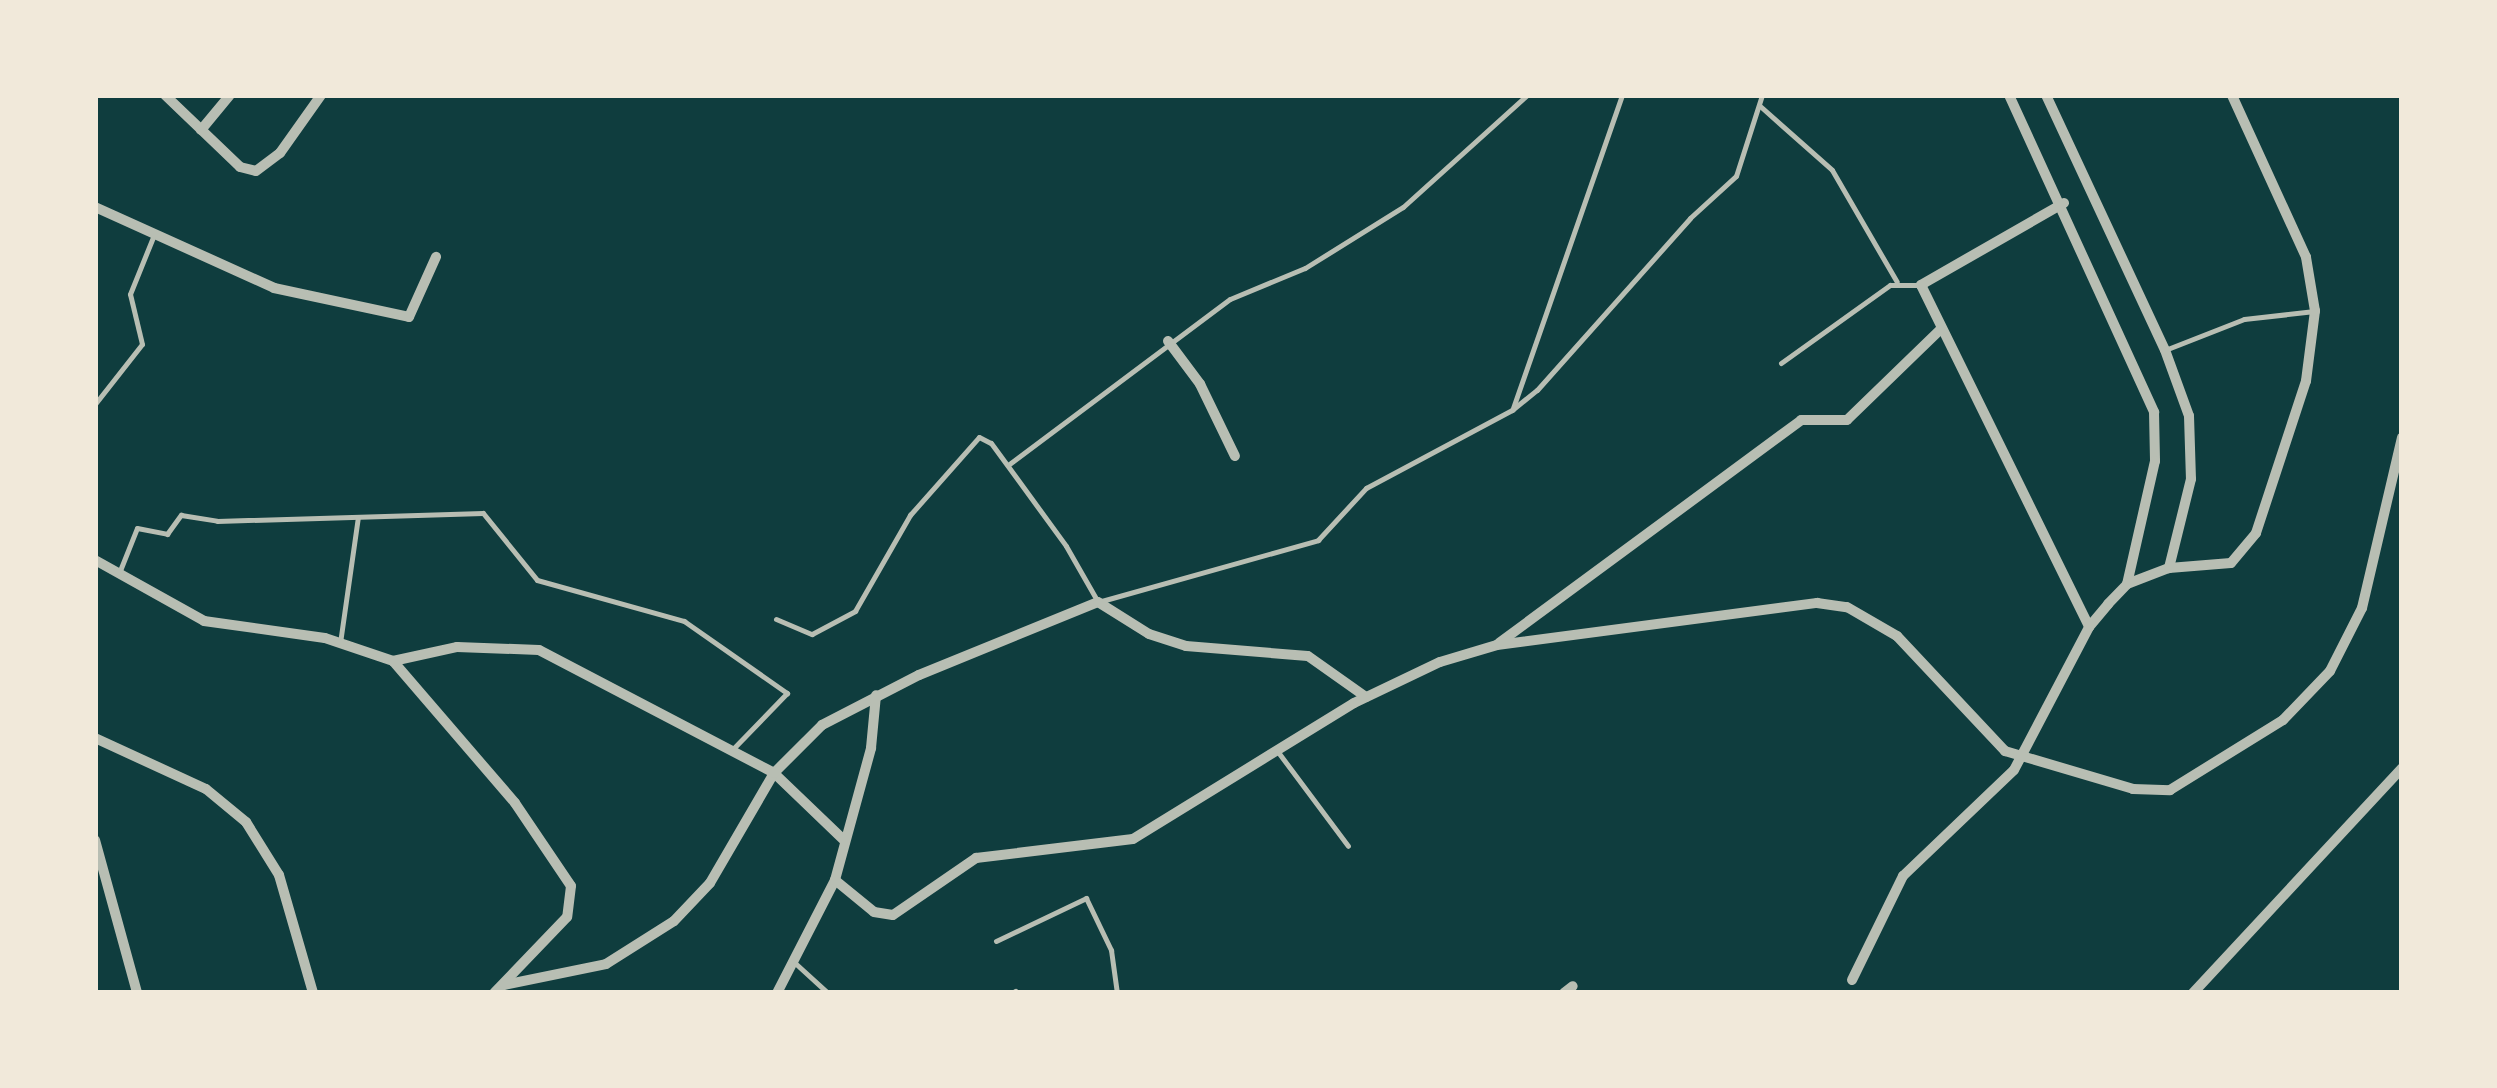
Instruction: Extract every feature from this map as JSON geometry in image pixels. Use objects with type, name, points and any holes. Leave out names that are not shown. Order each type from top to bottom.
[{"type":"street","points":[[165,95],[240,166],[256,171],[280,153],[321,95]]},
{"type":"street","points":[[201,130],[230,95]]},
{"type":"street","points":[[2009,95],[2064,203],[2154,412],[2155,461],[2127,584]]},
{"type":"street","points":[[2046,95],[2166,350],[2194,447],[2169,568]]},
{"type":"street","points":[[1852,980],[1915,860],[1995,793],[2020,758],[2089,627],[2127,584],[2169,568],[2231,563],[2248,550],[2306,381],[2314,310],[2306,257],[2232,95]]},
{"type":"street","points":[[2064,203],[1921,285],[2089,627]]},
{"type":"street","points":[[95,206],[153,237],[274,288],[409,317],[436,256]]},
{"type":"street","points":[[1496,645],[1795,424],[1807,417],[1847,420],[1940,330]]},
{"type":"street","points":[[1168,341],[1200,384],[1235,456]]},
{"type":"street","points":[[835,880],[874,912],[893,916],[976,858],[1133,839],[1366,698],[1416,672],[1496,645],[1718,612],[1817,603],[1848,607],[1897,636],[1981,732],[2020,758],[2133,789],[2170,790],[2283,720],[2330,671],[2362,608],[2402,438]]},
{"type":"street","points":[[95,560],[204,621],[340,643],[393,661],[494,644],[539,650],[774,773],[845,840]]},
{"type":"street","points":[[504,984],[606,964],[674,921],[710,883],[774,773],[822,725],[876,695],[1098,602],[1148,634],[1186,646],[1308,656],[1366,698]]},
{"type":"street","points":[[393,661],[515,803],[571,886],[567,917],[494,993]]},
{"type":"street","points":[[777,993],[835,880],[871,748],[876,695]]},
{"type":"street","points":[[95,738],[206,789],[246,822],[279,875],[313,993]]},
{"type":"street","points":[[2193,993],[2402,768]]},
{"type":"street","points":[[95,840],[138,993]]},
{"type":"lane","points":[[1007,466],[1230,298],[1360,238],[1461,160],[1527,95]]},
{"type":"lane","points":[[1512,410],[1622,95]]},
{"type":"lane","points":[[776,620],[812,634],[854,611],[910,515],[972,441],[985,438],[1098,602],[1318,540],[1375,482],[1512,410],[1736,176],[1762,95]]},
{"type":"lane","points":[[1760,106],[1832,170],[1897,282]]},
{"type":"lane","points":[[95,404],[142,344],[130,294],[153,237]]},
{"type":"lane","points":[[1781,363],[1897,282],[1921,285]]},
{"type":"lane","points":[[2166,350],[2244,319],[2314,310]]},
{"type":"lane","points":[[119,573],[139,527],[168,534],[181,515],[217,521],[299,514],[358,518],[483,512],[537,580],[684,621],[723,644],[786,694],[733,750]]},
{"type":"lane","points":[[340,643],[358,518]]},
{"type":"lane","points":[[1278,752],[1348,846]]},
{"type":"lane","points":[[996,941],[1086,898],[1111,950],[1117,993]]},
{"type":"lane","points":[[795,963],[828,993]]}]
